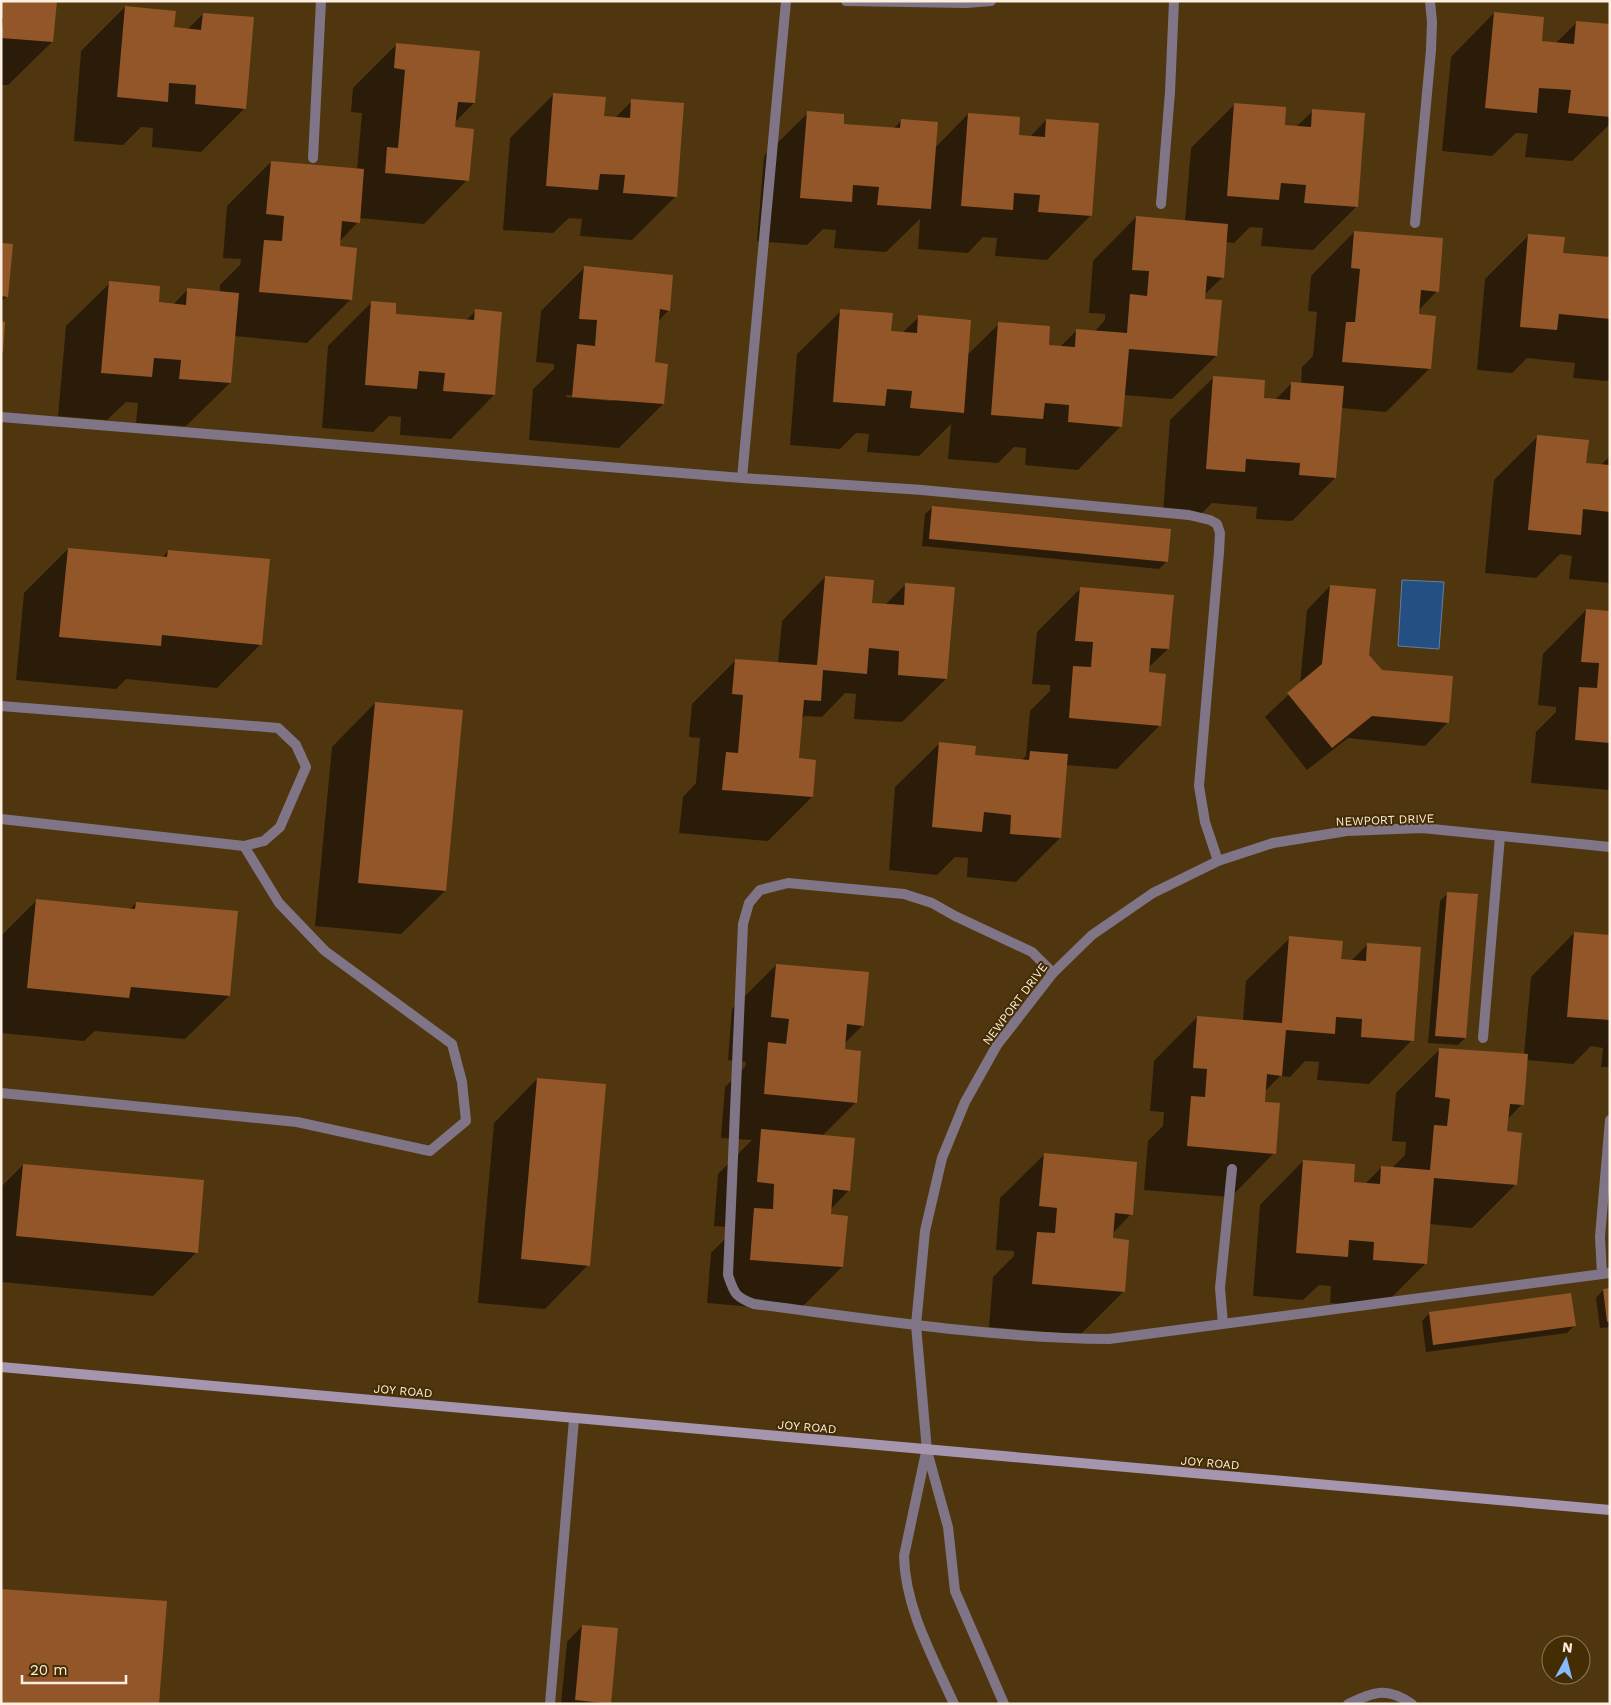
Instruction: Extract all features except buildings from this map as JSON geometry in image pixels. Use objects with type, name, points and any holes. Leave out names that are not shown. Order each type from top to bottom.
[{"type":"street","points":[[312,158],[321,1]]},
{"type":"street","points":[[742,478],[786,1]]},
{"type":"street","points":[[846,1],[966,3],[991,1]]},
{"type":"street","points":[[1161,204],[1170,92],[1174,1]]},
{"type":"street","points":[[1415,223],[1431,50],[1432,22],[1430,1]]},
{"type":"street","points":[[1,417],[742,478],[922,490],[1189,515],[1210,520],[1217,524],[1220,533],[1199,786],[1206,822],[1218,861]]},
{"type":"street","points":[[1,706],[278,728],[296,745],[306,767],[280,826],[264,841],[244,846],[1,819]]},
{"type":"street","name":"NEWPORT DRIVE","points":[[927,1450],[916,1325],[925,1231],[942,1158],[965,1102],[997,1045],[1053,973],[1092,935],[1153,893],[1218,861],[1273,843],[1347,831],[1422,828],[1610,847]]},
{"type":"street","points":[[1483,1038],[1500,836]]},
{"type":"street","points":[[1,1093],[297,1122],[430,1151],[466,1121],[462,1082],[452,1044],[325,951],[279,904],[244,846]]},
{"type":"street","points":[[1053,973],[1032,952],[955,916],[932,902],[904,894],[788,883],[760,890],[749,903],[743,924],[728,1275],[733,1292],[742,1300],[754,1304],[916,1325],[1050,1337],[1109,1339],[1606,1273],[1600,1237],[1610,1120]]},
{"type":"street","points":[[1223,1324],[1220,1288],[1232,1169]]},
{"type":"street","name":"JOY ROAD","points":[[1,1367],[1610,1510]]},
{"type":"street","points":[[550,1704],[574,1419]]},
{"type":"street","points":[[927,1450],[904,1556],[904,1572],[915,1614],[954,1704]]},
{"type":"street","points":[[927,1450],[948,1527],[955,1591],[1004,1704]]},
{"type":"street","points":[[1348,1704],[1371,1694],[1390,1692],[1412,1704]]},
{"type":"water","points":[[1402,580],[1444,582],[1439,649],[1398,646]]}]
